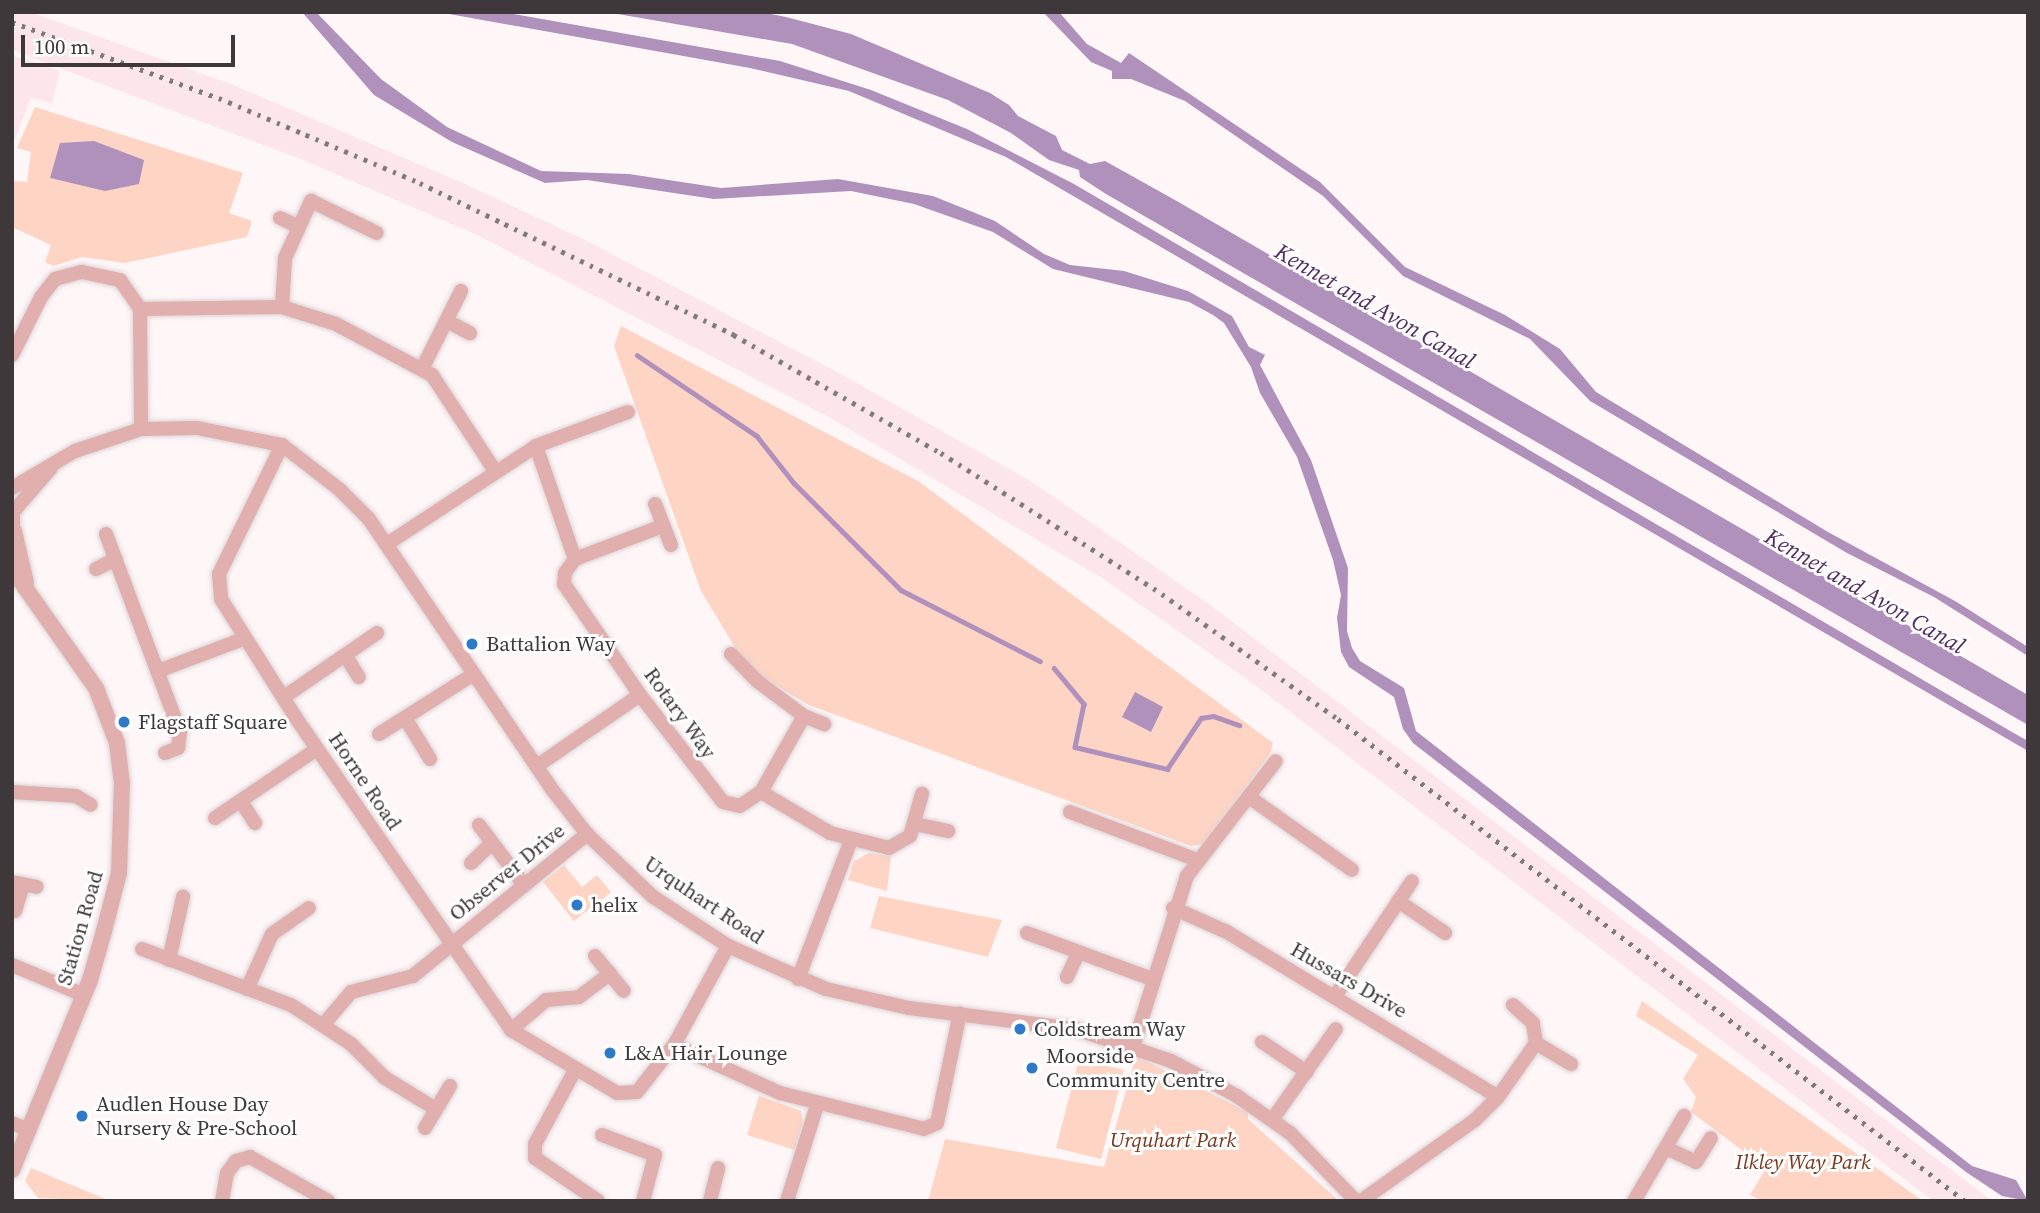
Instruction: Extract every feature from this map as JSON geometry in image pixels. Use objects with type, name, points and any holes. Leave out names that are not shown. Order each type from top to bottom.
[{"type":"street","points":[[282,307],[285,258],[312,201],[377,233]]},
{"type":"street","points":[[280,218],[299,227]]},
{"type":"street","points":[[12,355],[41,297],[63,274],[82,272],[120,280],[140,309],[141,429]]},
{"type":"street","points":[[423,367],[461,291]]},
{"type":"street","points":[[140,309],[282,307],[319,316],[423,367],[495,471]]},
{"type":"street","points":[[447,321],[470,333]]},
{"type":"street","points":[[387,544],[536,446],[628,412]]},
{"type":"street","name":"Urquhart Road","points":[[12,488],[95,442],[141,429],[197,428],[282,446],[339,489],[387,544],[537,766],[587,834],[652,896],[728,946],[797,979],[863,999],[1076,1029],[1133,1047],[1194,1071],[1272,1120],[1358,1201]]},
{"type":"street","name":"Horne Road","points":[[282,446],[219,574],[221,599],[243,639],[511,1030],[607,1088],[628,1094],[645,1087],[674,1045]]},
{"type":"street","points":[[536,446],[575,559],[663,526]]},
{"type":"street","name":"Urquhart Road","points":[[13,512],[57,461]]},
{"type":"street","points":[[655,505],[671,545]]},
{"type":"street","name":"Station Road","points":[[13,512],[13,533],[26,583]]},
{"type":"street","points":[[106,534],[181,738],[178,748],[165,753]]},
{"type":"street","points":[[96,569],[116,559]]},
{"type":"street","name":"Rotary Way","points":[[575,559],[565,573],[564,584],[640,695],[723,802],[740,806],[761,792]]},
{"type":"street","name":"Station Road","points":[[12,569],[26,583],[96,688],[113,729],[120,764],[119,873],[84,995],[20,1126],[12,1170]]},
{"type":"street","points":[[284,697],[377,633]]},
{"type":"street","points":[[158,671],[243,639]]},
{"type":"street","points":[[731,653],[788,704],[804,716],[824,724]]},
{"type":"street","points":[[345,655],[359,677]]},
{"type":"street","points":[[379,734],[474,674]]},
{"type":"street","points":[[537,766],[640,695]]},
{"type":"street","points":[[804,716],[761,792],[809,822],[851,840],[889,848],[906,840],[915,824],[922,794]]},
{"type":"street","points":[[404,718],[430,759]]},
{"type":"street","points":[[215,818],[242,803],[317,749]]},
{"type":"street","points":[[1133,1047],[1173,908],[1197,860],[1209,851],[1276,761]]},
{"type":"street","points":[[12,792],[79,790],[91,805]]},
{"type":"street","points":[[1249,797],[1352,870]]},
{"type":"street","points":[[242,803],[255,823]]},
{"type":"street","points":[[1070,812],[1197,860]]},
{"type":"street","points":[[915,824],[948,831]]},
{"type":"street","points":[[479,825],[524,885]]},
{"type":"street","name":"Observer Drive","points":[[324,1024],[351,992],[413,976],[587,834]]},
{"type":"street","points":[[797,979],[851,840]]},
{"type":"street","points":[[471,863],[492,843]]},
{"type":"street","points":[[1335,996],[1412,881]]},
{"type":"street","points":[[15,911],[24,885]]},
{"type":"street","points":[[169,960],[183,897]]},
{"type":"street","points":[[1398,901],[1445,933]]},
{"type":"street","points":[[247,989],[272,934],[309,908]]},
{"type":"street","name":"Hussars Drive","points":[[1173,908],[1227,932],[1498,1097]]},
{"type":"street","points":[[1027,933],[1153,979]]},
{"type":"street","points":[[728,946],[674,1045],[743,1080],[817,1105],[930,1128],[937,1123],[947,1087],[960,1013]]},
{"type":"street","points":[[142,949],[291,1005],[324,1024],[379,1073],[436,1110]]},
{"type":"street","points":[[1068,977],[1078,953]]},
{"type":"street","points":[[595,956],[624,991]]},
{"type":"street","points":[[12,965],[84,995]]},
{"type":"street","points":[[511,1030],[545,1000],[579,997],[610,974]]},
{"type":"street","points":[[1358,1201],[1475,1120],[1498,1097],[1536,1043],[1533,1023],[1513,1005]]},
{"type":"street","points":[[1272,1120],[1336,1029]]},
{"type":"street","points":[[1262,1042],[1307,1072]]},
{"type":"street","points":[[1536,1043],[1571,1064]]},
{"type":"street","points":[[575,1070],[535,1144],[535,1158],[598,1201]]},
{"type":"street","points":[[425,1128],[450,1086]]},
{"type":"street","points":[[787,1201],[817,1105]]},
{"type":"street","points":[[1633,1201],[1684,1116]]},
{"type":"street","points":[[601,1135],[655,1155],[643,1201]]},
{"type":"street","points":[[1666,1148],[1696,1162],[1711,1138]]},
{"type":"street","points":[[222,1201],[232,1166],[250,1157],[328,1201]]},
{"type":"street","points":[[710,1201],[718,1168]]},
{"type":"shaded area","points":[[12,12],[30,12],[231,84],[463,183],[587,241],[839,373],[1032,482],[1209,604],[1992,1201],[1933,1201],[1248,680],[1102,578],[827,416],[475,234],[303,160],[12,50]]},
{"type":"shaded area","points":[[302,12],[316,12],[381,79],[447,127],[541,171],[629,174],[721,188],[838,179],[933,196],[995,221],[1044,254],[1070,265],[1124,271],[1188,291],[1232,316],[1249,347],[1265,355],[1260,365],[1311,460],[1348,568],[1347,631],[1352,648],[1360,661],[1404,688],[1416,731],[1972,1166],[2016,1180],[2028,1201],[2002,1196],[1966,1172],[1413,743],[1403,729],[1394,697],[1349,667],[1341,652],[1337,618],[1341,595],[1333,560],[1297,457],[1260,393],[1251,367],[1224,323],[1213,315],[1189,302],[1053,269],[993,232],[914,204],[851,191],[714,199],[587,180],[545,183],[452,142],[374,95]]},
{"type":"shaded area","points":[[438,12],[502,12],[780,61],[871,90],[967,129],[1074,184],[2028,741],[2028,751],[1006,157],[849,91],[750,68]]},
{"type":"shaded area","points":[[606,12],[761,12],[786,17],[851,34],[990,93],[1009,105],[1018,116],[1056,136],[1062,150],[1090,164],[1105,161],[1175,200],[2028,695],[2028,725],[1106,194],[1080,177],[1079,170],[1049,160],[1011,133],[948,100],[792,44]]},
{"type":"shaded area","points":[[1043,12],[1059,12],[1087,44],[1121,63],[1129,53],[1320,182],[1405,267],[1505,315],[1560,349],[1596,392],[1828,532],[1955,601],[2028,647],[2028,656],[1934,597],[1847,553],[1590,401],[1530,339],[1403,276],[1323,196],[1185,101],[1131,79],[1112,79],[1112,71],[1091,62]]},
{"type":"shaded area","points":[[12,55],[60,71],[52,103],[31,98],[13,144]]},
{"type":"shaded area","points":[[94,141],[144,160],[139,184],[105,191],[50,178],[60,143]]},
{"type":"shaded area","points":[[1135,692],[1163,707],[1151,732],[1122,717]]},
{"type":"green space","points":[[35,107],[243,173],[229,213],[252,221],[247,237],[125,263],[82,257],[53,266],[45,262],[51,245],[12,227],[12,181],[27,182],[31,152],[17,148]]},
{"type":"green space","points":[[621,326],[918,481],[1273,743],[1270,754],[1203,844],[1191,846],[809,705],[765,679],[739,654],[701,591],[614,346]]},
{"type":"green space","points":[[869,853],[891,856],[887,891],[848,880],[854,861]]},
{"type":"green space","points":[[564,865],[582,887],[597,875],[611,892],[574,921],[543,882]]},
{"type":"green space","points":[[879,896],[1002,920],[988,957],[870,928]]},
{"type":"green space","name":"Ilkley Way Park","points":[[1642,1001],[1923,1201],[1763,1201],[1750,1195],[1766,1168],[1691,1112],[1696,1097],[1683,1079],[1698,1055],[1636,1016]]},
{"type":"green space","name":"Urquhart Park","points":[[1136,1056],[1248,1112],[1248,1119],[1339,1201],[928,1201],[945,1139],[1104,1167]]},
{"type":"green space","points":[[1079,1059],[1124,1070],[1101,1159],[1056,1148]]},
{"type":"green space","points":[[759,1096],[801,1111],[803,1122],[795,1150],[747,1135]]},
{"type":"green space","points":[[31,1168],[110,1201],[38,1198],[25,1181]]},
{"type":"waterway","points":[[637,355],[757,436],[794,483],[901,590],[1040,661]]},
{"type":"waterway","points":[[1054,668],[1084,704],[1075,747],[1167,769],[1201,718],[1213,716],[1239,725]]},
{"type":"railway","points":[[12,22],[219,98],[420,183],[734,335],[941,453],[1162,594],[1338,719],[1965,1201]]},
{"type":"place","name":"Battalion Way","points":[[472,644]]},
{"type":"place","name":"Flagstaff Square","points":[[124,722]]},
{"type":"place","name":"helix","points":[[577,905]]},
{"type":"place","name":"Coldstream Way","points":[[1020,1029]]},
{"type":"place","name":"L&A Hair Lounge","points":[[610,1053]]},
{"type":"place","name":"Moorside Community Centre","points":[[1032,1068]]},
{"type":"place","name":"Audlen House Day Nursery & Pre-School","points":[[82,1116]]},
{"type":"water label","name":"Kennet and Avon Canal","points":[[1375,306]]},
{"type":"water label","name":"Kennet and Avon Canal","points":[[1865,591]]}]
